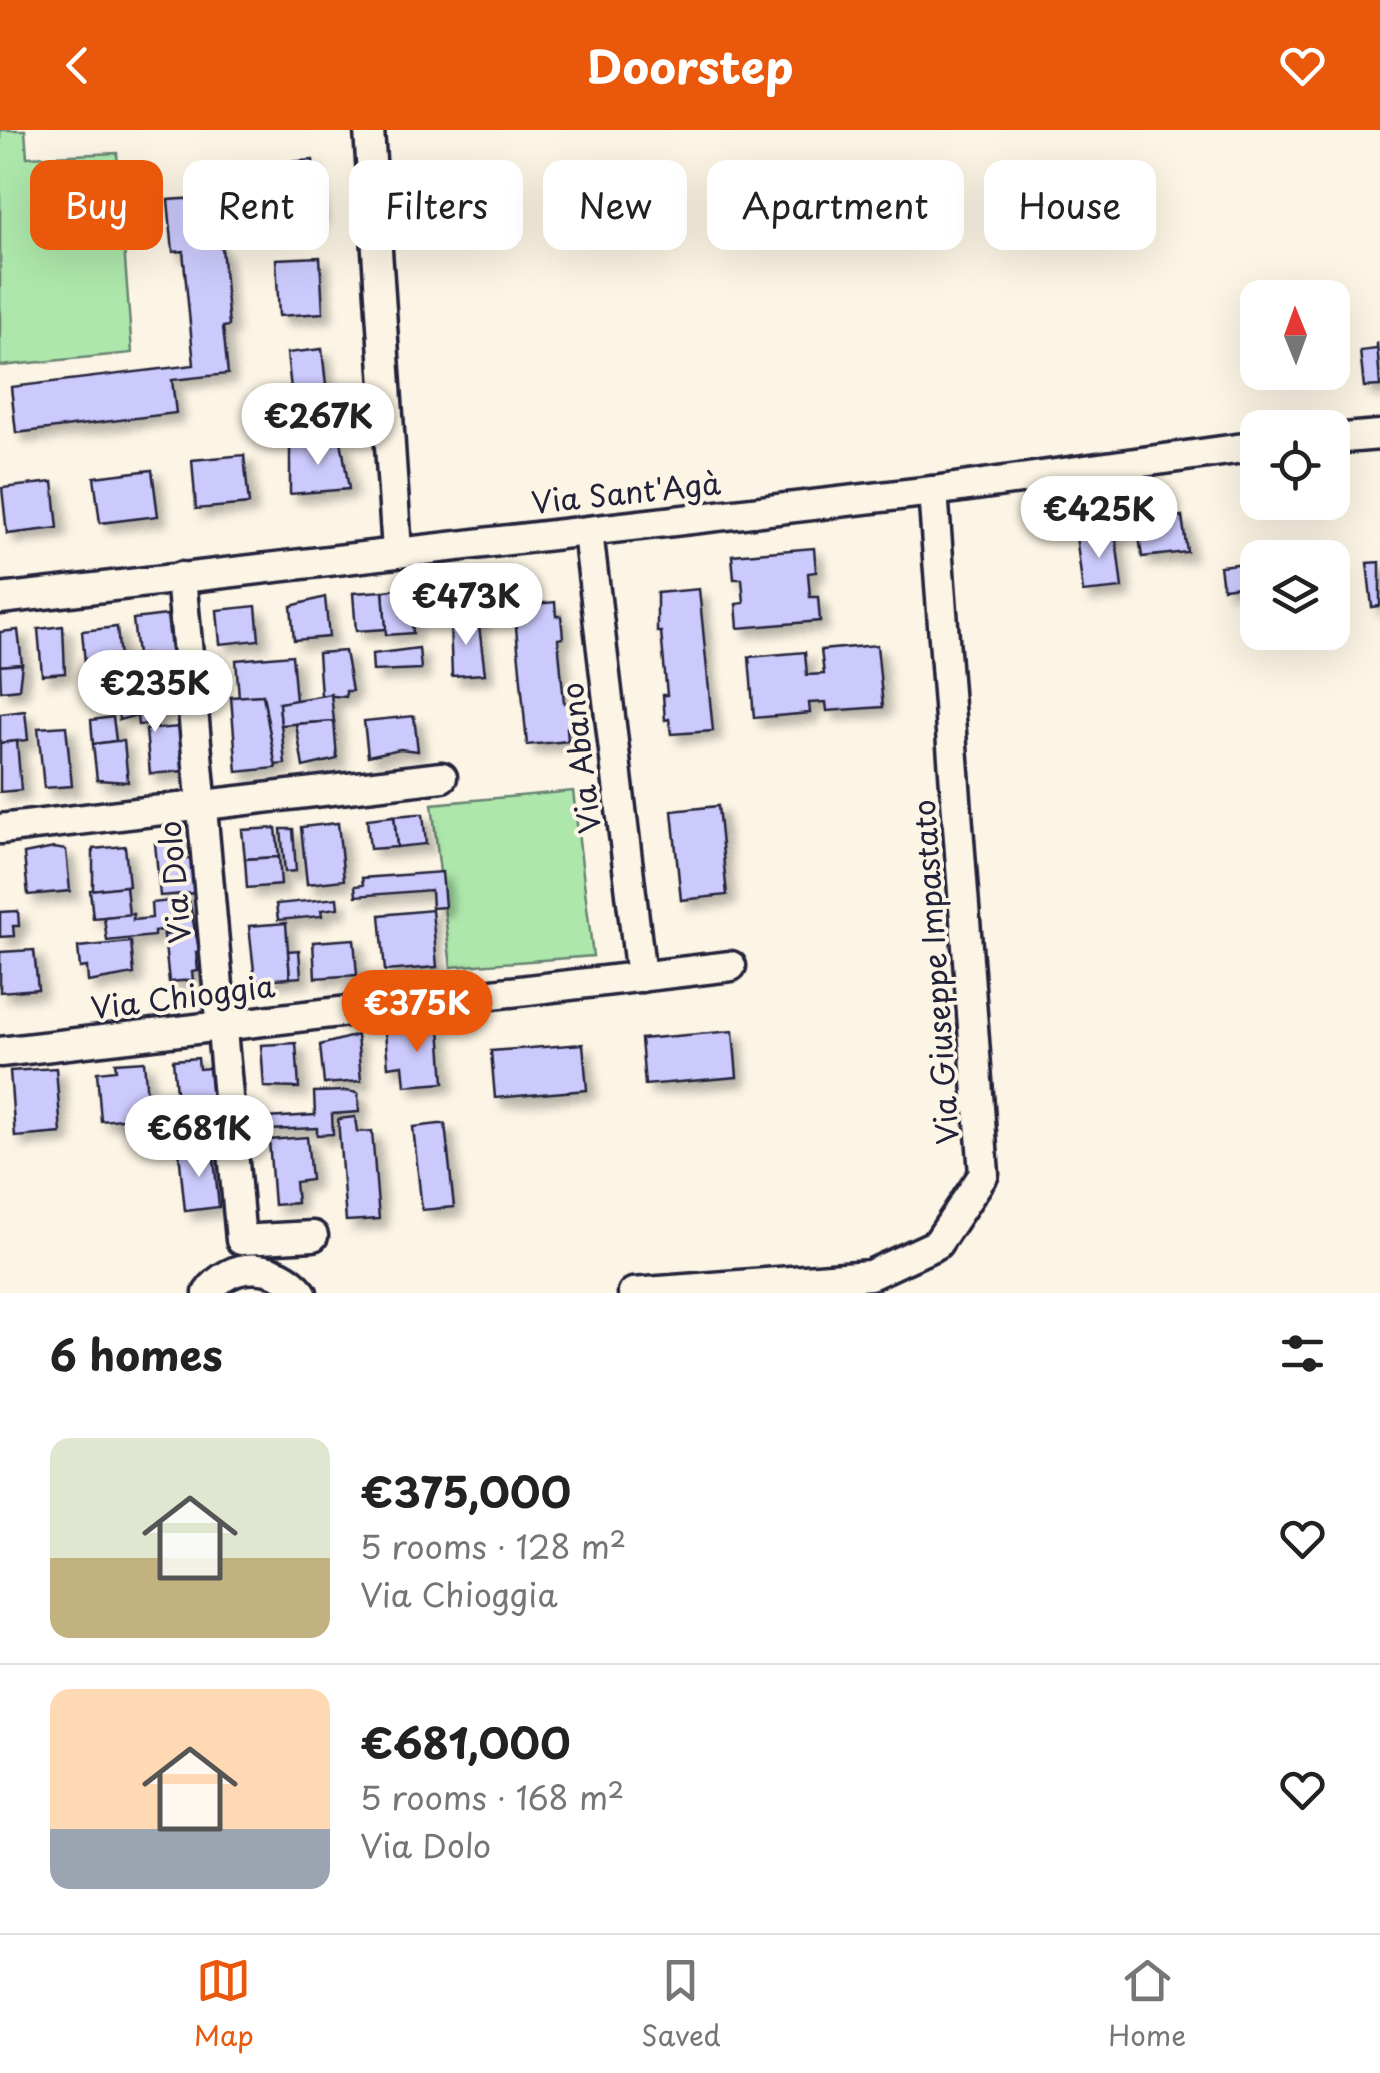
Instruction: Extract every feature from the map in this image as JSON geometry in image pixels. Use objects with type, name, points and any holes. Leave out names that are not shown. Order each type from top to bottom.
[{"type":"street","points":[[369,130],[397,551]]},
{"type":"street","points":[[1350,437],[1380,434]]},
{"type":"street","name":"Via Sant'Agà","points":[[0,599],[932,491],[1240,448]]},
{"type":"street","name":"Via Giuseppe Impastato","points":[[634,1293],[870,1276],[937,1244],[984,1174],[932,491]]},
{"type":"street","name":"Via Abano","points":[[588,532],[641,977]]},
{"type":"street","name":"Via Dolo","points":[[181,578],[244,1254]]},
{"type":"street","points":[[0,828],[442,778]]},
{"type":"street","name":"Via Chioggia","points":[[0,1052],[732,966]]},
{"type":"street","points":[[208,1293],[244,1254],[313,1236]]},
{"type":"street","points":[[244,1254],[303,1292]]},
{"type":"green space","points":[[0,130],[25,130],[27,157],[117,153],[118,160],[30,160],[30,250],[124,250],[132,353],[0,366]]},
{"type":"green space","points":[[573,791],[593,956],[451,967],[432,804]]},
{"type":"building","points":[[183,199],[183,250],[222,250],[229,326],[223,327],[228,374],[172,380],[176,413],[16,433],[11,387],[194,365],[183,251],[173,252],[168,200]]},
{"type":"building","points":[[320,257],[323,313],[279,316],[276,259]]},
{"type":"building","points":[[1377,342],[1380,386],[1364,387],[1360,351],[1377,349]]},
{"type":"building","points":[[322,349],[328,403],[293,407],[287,353]]},
{"type":"building","points":[[341,440],[349,489],[290,494],[290,445]]},
{"type":"building","points":[[244,455],[249,504],[196,509],[192,460]]},
{"type":"building","points":[[152,470],[158,516],[100,523],[94,477]]},
{"type":"building","points":[[53,482],[58,528],[7,534],[2,488]]},
{"type":"building","points":[[1182,516],[1187,552],[1142,557],[1137,522]]},
{"type":"building","points":[[1115,530],[1122,588],[1083,592],[1076,535]]},
{"type":"building","points":[[814,548],[816,572],[808,573],[810,597],[818,597],[820,621],[738,628],[736,604],[744,603],[742,579],[734,579],[732,555]]},
{"type":"building","points":[[1380,562],[1380,606],[1372,607],[1367,563]]},
{"type":"building","points":[[1240,564],[1240,586],[1223,588],[1220,566]]},
{"type":"building","points":[[481,581],[484,617],[450,620],[447,584]]},
{"type":"building","points":[[409,589],[413,633],[386,635],[383,591]]},
{"type":"building","points":[[699,589],[713,731],[671,734],[669,719],[665,720],[663,695],[667,695],[661,632],[657,632],[657,593]]},
{"type":"building","points":[[383,591],[386,629],[356,631],[353,593]]},
{"type":"building","points":[[325,597],[329,637],[294,640],[291,606]]},
{"type":"building","points":[[555,602],[563,638],[558,639],[564,703],[570,702],[572,728],[567,728],[568,741],[527,745],[514,606]]},
{"type":"building","points":[[256,606],[259,640],[220,644],[217,610]]},
{"type":"building","points":[[167,615],[172,658],[147,661],[145,654],[137,655],[133,619]]},
{"type":"building","points":[[478,618],[485,674],[452,676],[450,620]]},
{"type":"building","points":[[63,626],[65,673],[42,675],[38,629]]},
{"type":"building","points":[[117,627],[122,681],[87,684],[82,631]]},
{"type":"building","points":[[18,630],[22,664],[0,666],[0,632]]},
{"type":"building","points":[[877,645],[883,707],[827,711],[826,702],[809,703],[810,713],[754,718],[749,657],[805,652],[807,675],[824,674],[821,650]]},
{"type":"building","points":[[419,648],[421,669],[373,671],[372,654]]},
{"type":"building","points":[[345,651],[352,691],[346,691],[346,697],[321,695],[318,653]]},
{"type":"building","points":[[292,655],[296,701],[279,703],[285,764],[275,765],[263,695],[239,697],[236,660]]},
{"type":"building","points":[[22,664],[19,689],[1,691],[0,666]]},
{"type":"building","points":[[175,679],[176,693],[154,695],[153,681]]},
{"type":"building","points":[[176,693],[178,709],[155,711],[154,695]]},
{"type":"building","points":[[154,694],[155,711],[163,714],[156,715],[157,729],[179,727],[183,771],[150,774],[146,730],[151,729],[150,724],[138,725],[137,715],[119,720],[117,700]]},
{"type":"building","points":[[331,694],[334,721],[281,725],[279,703]]},
{"type":"building","points":[[263,695],[276,768],[237,772],[231,697]]},
{"type":"building","points":[[25,711],[28,740],[0,743],[0,714]]},
{"type":"building","points":[[414,716],[418,751],[400,749],[368,756],[364,721]]},
{"type":"building","points":[[113,717],[116,741],[93,744],[91,720]]},
{"type":"building","points":[[334,721],[337,759],[303,767],[296,724]]},
{"type":"building","points":[[66,726],[72,786],[44,788],[38,728]]},
{"type":"building","points":[[17,741],[21,790],[0,792],[0,743]]},
{"type":"building","points":[[124,741],[128,782],[97,780],[93,744]]},
{"type":"building","points":[[718,806],[727,895],[681,900],[672,811]]},
{"type":"building","points":[[423,814],[426,844],[397,847],[394,816]]},
{"type":"building","points":[[394,816],[397,847],[370,849],[367,819]]},
{"type":"building","points":[[338,823],[344,880],[307,884],[301,827]]},
{"type":"building","points":[[276,828],[279,857],[245,859],[242,830]]},
{"type":"building","points":[[281,829],[293,829],[296,871],[285,872]]},
{"type":"building","points":[[180,840],[182,859],[192,858],[195,893],[160,896],[155,843]]},
{"type":"building","points":[[125,846],[129,886],[93,890],[93,849]]},
{"type":"building","points":[[54,848],[66,850],[70,891],[28,895],[24,854]]},
{"type":"building","points":[[279,857],[281,885],[247,888],[245,859]]},
{"type":"building","points":[[442,872],[445,907],[432,908],[431,890],[356,896],[355,886],[363,885],[362,878]]},
{"type":"building","points":[[126,886],[129,915],[93,918],[90,890]]},
{"type":"building","points":[[337,898],[338,908],[321,910],[322,916],[278,920],[276,904]]},
{"type":"building","points":[[189,899],[195,931],[164,935],[164,930],[154,931],[154,936],[107,941],[104,917],[133,914],[133,920],[152,918],[151,903]]},
{"type":"building","points":[[432,910],[437,967],[385,971],[380,915]]},
{"type":"building","points":[[18,911],[19,926],[13,926],[14,936],[0,937],[0,912]]},
{"type":"building","points":[[286,923],[290,978],[255,980],[249,926]]},
{"type":"building","points":[[195,931],[200,951],[196,952],[198,971],[192,972],[193,980],[169,982],[164,935]]},
{"type":"building","points":[[354,939],[357,975],[315,978],[313,942]]},
{"type":"building","points":[[131,942],[134,974],[88,982],[87,967],[80,968],[78,947]]},
{"type":"building","points":[[34,950],[38,989],[0,992],[0,952]]},
{"type":"building","points":[[299,950],[301,977],[290,978],[288,951]]},
{"type":"building","points":[[440,1028],[444,1083],[405,1086],[403,1065],[388,1067],[385,1032]]},
{"type":"building","points":[[733,1031],[737,1077],[645,1085],[641,1039]]},
{"type":"building","points":[[357,1035],[361,1081],[324,1084],[320,1045]]},
{"type":"building","points":[[296,1043],[299,1088],[264,1087],[261,1045]]},
{"type":"building","points":[[583,1044],[587,1090],[495,1098],[491,1051]]},
{"type":"building","points":[[198,1058],[199,1069],[209,1068],[213,1110],[178,1113],[173,1060]]},
{"type":"building","points":[[144,1061],[148,1110],[132,1111],[132,1118],[101,1121],[97,1072],[116,1070],[115,1063]]},
{"type":"building","points":[[56,1068],[61,1133],[15,1137],[10,1071]]},
{"type":"building","points":[[314,1092],[358,1093],[359,1112],[332,1114],[333,1134],[317,1135],[317,1128],[267,1130],[266,1118],[315,1115]]},
{"type":"building","points":[[355,1117],[357,1132],[372,1131],[379,1219],[346,1221],[338,1119]]},
{"type":"building","points":[[445,1124],[454,1207],[422,1210],[413,1127]]},
{"type":"building","points":[[307,1137],[311,1180],[295,1182],[297,1203],[274,1205],[269,1140]]},
{"type":"building","points":[[213,1149],[219,1207],[185,1211],[179,1152]]}]
